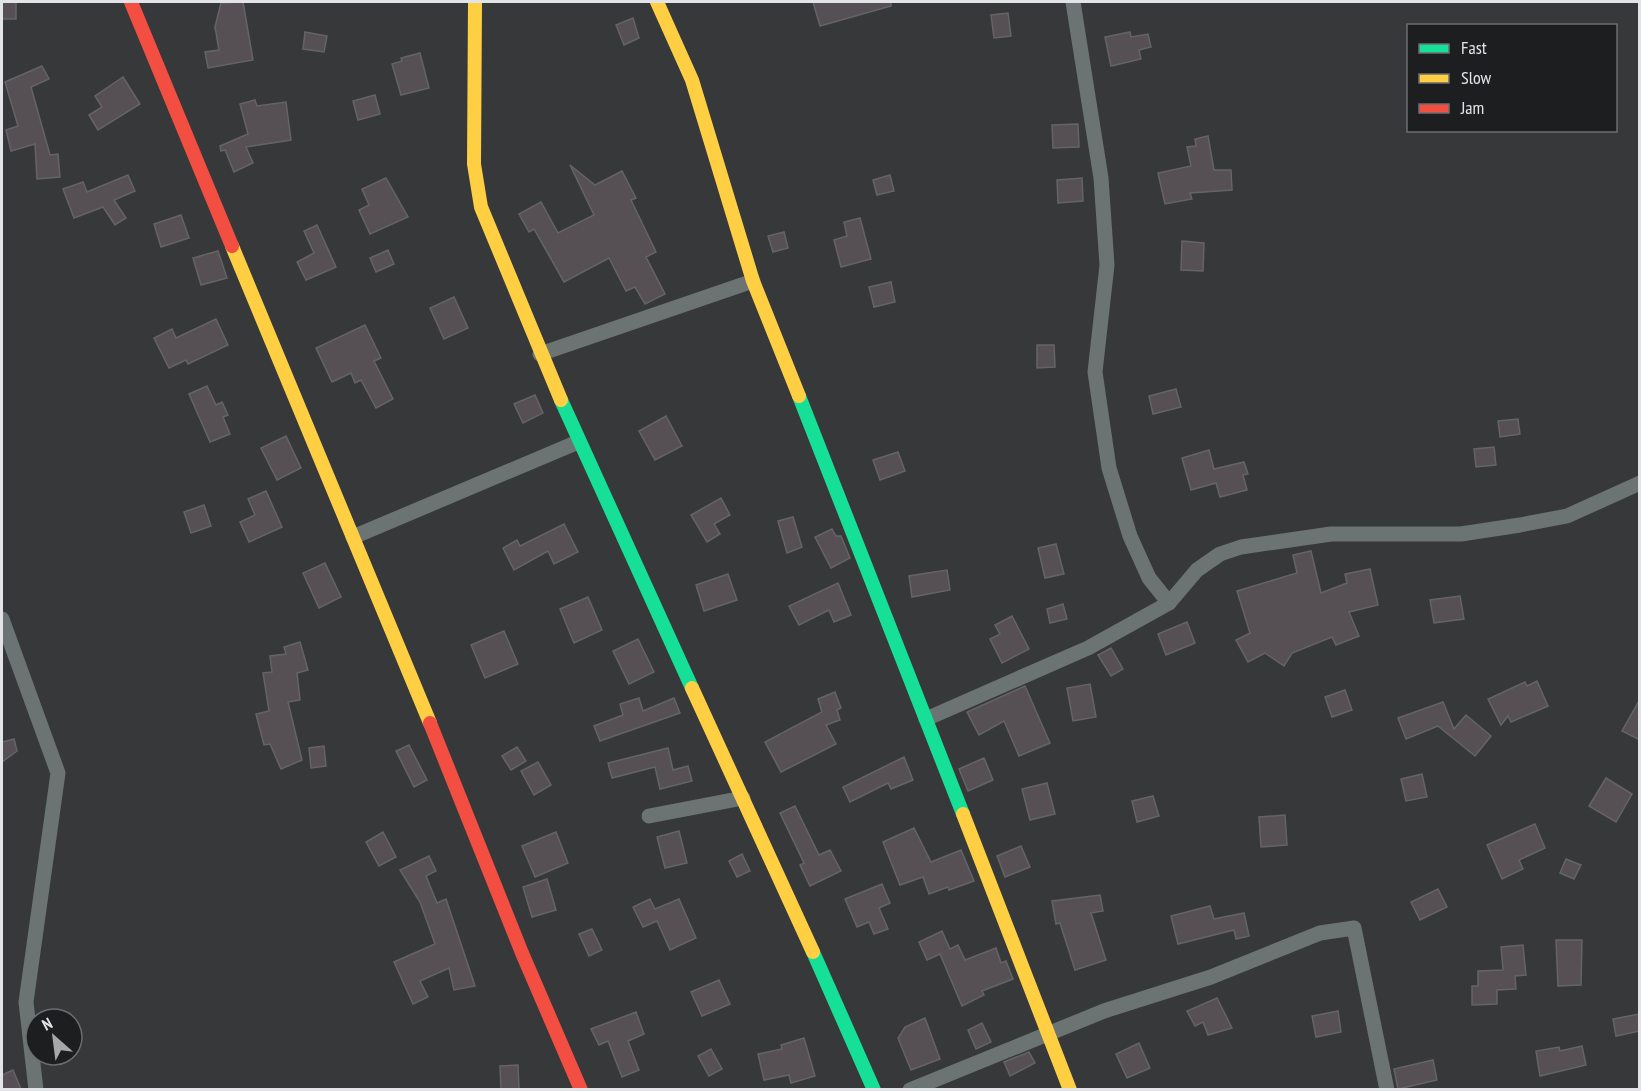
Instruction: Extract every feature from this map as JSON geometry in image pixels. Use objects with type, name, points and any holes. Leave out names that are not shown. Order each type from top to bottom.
[{"type":"street","points":[[131,2],[353,537],[522,953],[581,1089]]},
{"type":"street","points":[[475,2],[474,164],[481,207],[578,442],[874,1089]]},
{"type":"street","points":[[657,2],[692,80],[753,281],[827,464],[1070,1089]]},
{"type":"street","points":[[1073,2],[1101,177],[1107,265],[1095,372],[1109,468],[1130,536],[1149,578],[1169,603]]},
{"type":"street","points":[[540,354],[753,281]]},
{"type":"street","points":[[353,537],[578,442]]},
{"type":"street","points":[[926,719],[1088,648],[1169,603],[1202,565],[1220,554],[1241,547],[1331,534],[1461,534],[1498,529],[1567,516],[1640,483]]},
{"type":"street","points":[[2,619],[58,773],[26,1002],[36,1089]]},
{"type":"street","points":[[649,816],[742,798]]},
{"type":"street","points":[[910,1089],[1104,1011],[1211,977],[1320,933],[1354,928],[1387,1089]]},
{"type":"building","points":[[2,2],[16,2],[16,19],[2,19]]},
{"type":"building","points":[[243,2],[253,60],[208,68],[205,52],[219,50],[215,27],[221,3]]},
{"type":"building","points":[[813,2],[891,2],[891,6],[820,26]]},
{"type":"building","points":[[1008,13],[1011,36],[994,38],[991,15]]},
{"type":"building","points":[[633,18],[639,38],[624,45],[616,25]]},
{"type":"building","points":[[305,32],[327,36],[324,52],[303,49]]},
{"type":"building","points":[[1130,32],[1131,37],[1148,34],[1151,47],[1139,50],[1141,59],[1111,66],[1105,37]]},
{"type":"building","points":[[420,53],[429,88],[401,95],[392,64],[402,61],[401,58]]},
{"type":"building","points":[[42,66],[49,79],[31,87],[50,155],[58,154],[60,177],[37,179],[35,144],[11,151],[6,130],[18,126],[5,82]]},
{"type":"building","points":[[123,77],[140,104],[98,130],[89,115],[102,107],[95,96]]},
{"type":"building","points":[[375,95],[380,114],[358,120],[353,101]]},
{"type":"building","points":[[255,100],[257,106],[286,102],[291,140],[246,147],[253,163],[234,172],[225,150],[221,151],[220,146],[248,134],[240,104]]},
{"type":"building","points":[[1078,124],[1079,147],[1053,148],[1052,125]]},
{"type":"building","points":[[1208,136],[1214,170],[1231,170],[1232,190],[1190,193],[1192,199],[1165,204],[1158,173],[1191,166],[1187,147],[1196,146],[1195,139]]},
{"type":"building","points":[[570,165],[595,185],[622,171],[636,198],[631,200],[656,252],[646,257],[665,294],[645,304],[635,287],[626,291],[609,258],[564,282],[534,229],[529,232],[519,214],[541,202],[558,233],[594,215]]},
{"type":"building","points":[[128,175],[135,191],[114,200],[126,218],[115,225],[103,207],[74,218],[63,189],[83,182],[87,192]]},
{"type":"building","points":[[890,175],[894,191],[877,195],[873,180]]},
{"type":"building","points":[[386,178],[408,217],[370,234],[359,210],[369,205],[362,189]]},
{"type":"building","points":[[1082,178],[1083,201],[1058,203],[1057,180]]},
{"type":"building","points":[[181,215],[189,238],[161,247],[154,224]]},
{"type":"building","points":[[860,218],[871,259],[841,267],[834,240],[847,236],[844,222]]},
{"type":"building","points":[[317,225],[336,267],[306,280],[297,262],[314,253],[304,231]]},
{"type":"building","points":[[784,232],[788,248],[773,252],[768,236]]},
{"type":"building","points":[[1182,241],[1204,243],[1203,271],[1181,270]]},
{"type":"building","points":[[388,250],[394,264],[376,272],[370,258]]},
{"type":"building","points":[[218,251],[227,278],[201,285],[193,258]]},
{"type":"building","points":[[891,282],[895,302],[874,307],[869,287]]},
{"type":"building","points":[[454,297],[468,328],[444,339],[430,308]]},
{"type":"building","points":[[216,319],[228,345],[188,364],[186,360],[169,368],[154,338],[172,329],[176,338]]},
{"type":"building","points":[[365,325],[381,358],[374,361],[393,399],[376,408],[361,380],[355,383],[351,373],[332,382],[316,348]]},
{"type":"building","points":[[1037,345],[1054,345],[1055,367],[1037,368]]},
{"type":"building","points":[[207,386],[216,405],[222,402],[228,415],[223,417],[230,434],[210,442],[189,394]]},
{"type":"building","points":[[1176,389],[1181,407],[1153,414],[1149,396]]},
{"type":"building","points":[[535,395],[543,413],[523,423],[514,404]]},
{"type":"building","points":[[666,416],[682,446],[655,460],[639,431]]},
{"type":"building","points":[[1518,419],[1520,434],[1500,437],[1498,421]]},
{"type":"building","points":[[286,436],[301,468],[277,480],[261,448]]},
{"type":"building","points":[[1494,447],[1496,465],[1476,467],[1474,449]]},
{"type":"building","points":[[1209,450],[1214,469],[1244,462],[1248,474],[1243,475],[1247,490],[1220,497],[1216,483],[1191,490],[1182,458]]},
{"type":"building","points":[[898,452],[905,471],[880,480],[873,460]]},
{"type":"building","points":[[266,491],[282,527],[249,542],[240,522],[255,515],[248,499]]},
{"type":"building","points":[[721,498],[730,515],[714,524],[720,534],[707,542],[691,515]]},
{"type":"building","points":[[204,505],[211,526],[191,533],[184,512]]},
{"type":"building","points":[[793,517],[802,547],[787,553],[778,521]]},
{"type":"building","points":[[564,524],[578,552],[554,564],[548,551],[514,570],[503,548],[517,540],[520,546]]},
{"type":"building","points":[[832,529],[836,536],[841,536],[850,558],[831,568],[815,537]]},
{"type":"building","points":[[1056,544],[1064,574],[1045,578],[1038,548]]},
{"type":"building","points":[[1311,551],[1321,593],[1347,583],[1345,574],[1370,569],[1378,605],[1349,612],[1359,636],[1336,645],[1332,637],[1292,653],[1284,666],[1265,653],[1248,662],[1236,640],[1250,633],[1237,591],[1297,573],[1293,555]]},
{"type":"building","points":[[325,563],[341,597],[319,608],[303,573]]},
{"type":"building","points":[[947,570],[950,590],[912,597],[909,576]]},
{"type":"building","points":[[728,574],[737,600],[704,611],[696,585]]},
{"type":"building","points":[[838,583],[851,615],[834,622],[829,610],[799,625],[789,606]]},
{"type":"building","points":[[1460,596],[1464,619],[1434,623],[1430,600]]},
{"type":"building","points":[[588,597],[602,630],[574,643],[560,609]]},
{"type":"building","points":[[1063,604],[1067,619],[1050,623],[1047,609]]},
{"type":"building","points":[[1012,616],[1029,649],[1002,663],[990,639],[1000,634],[995,625]]},
{"type":"building","points":[[1187,622],[1195,643],[1166,655],[1158,634]]},
{"type":"building","points":[[504,631],[518,664],[485,678],[471,645]]},
{"type":"building","points":[[638,639],[654,672],[629,684],[613,651]]},
{"type":"building","points":[[300,642],[308,670],[297,673],[300,700],[288,702],[302,760],[281,769],[270,744],[264,745],[256,714],[269,711],[263,673],[272,672],[270,656],[286,654],[284,647]]},
{"type":"building","points":[[1111,648],[1123,669],[1111,676],[1098,655]]},
{"type":"building","points":[[1537,681],[1548,706],[1511,722],[1508,716],[1501,725],[1488,699],[1525,682],[1527,686]]},
{"type":"building","points":[[1090,684],[1096,717],[1073,721],[1067,688]]},
{"type":"building","points":[[1025,686],[1050,743],[1019,756],[1004,721],[979,735],[967,712]]},
{"type":"building","points":[[1345,690],[1352,710],[1332,717],[1325,697]]},
{"type":"building","points":[[835,692],[841,708],[837,710],[840,720],[826,725],[836,744],[781,772],[765,742],[822,712],[818,699]]},
{"type":"building","points":[[639,698],[643,711],[674,698],[680,713],[600,741],[594,726],[623,715],[620,704]]},
{"type":"building","points":[[1640,699],[1640,740],[1622,731]]},
{"type":"building","points":[[1443,702],[1454,729],[1466,715],[1491,736],[1475,756],[1438,726],[1406,739],[1398,718]]},
{"type":"building","points":[[14,739],[17,751],[2,762],[2,742]]},
{"type":"building","points":[[409,745],[427,780],[414,787],[396,751]]},
{"type":"building","points":[[324,746],[326,766],[311,768],[309,748]]},
{"type":"building","points":[[517,747],[526,761],[511,770],[502,756]]},
{"type":"building","points":[[668,748],[673,770],[688,766],[692,781],[660,789],[655,767],[612,778],[608,763]]},
{"type":"building","points":[[904,757],[913,780],[891,789],[888,783],[850,802],[843,787]]},
{"type":"building","points":[[984,758],[993,780],[968,791],[959,769]]},
{"type":"building","points":[[538,762],[551,785],[534,795],[521,771]]},
{"type":"building","points":[[1422,774],[1427,797],[1406,801],[1401,779]]},
{"type":"building","points":[[1606,778],[1632,794],[1616,822],[1589,806]]},
{"type":"building","points":[[1047,783],[1055,814],[1030,820],[1022,789]]},
{"type":"building","points":[[1153,796],[1159,816],[1137,822],[1132,801]]},
{"type":"building","points":[[795,806],[819,855],[830,850],[841,871],[810,886],[800,865],[804,863],[780,813]]},
{"type":"building","points":[[1285,815],[1287,845],[1261,847],[1259,817]]},
{"type":"building","points":[[1535,824],[1545,848],[1519,860],[1523,869],[1502,879],[1487,845]]},
{"type":"building","points":[[914,828],[931,862],[961,850],[974,881],[929,894],[923,877],[900,885],[883,842]]},
{"type":"building","points":[[679,831],[687,863],[665,868],[657,837]]},
{"type":"building","points":[[383,832],[396,857],[379,866],[366,842]]},
{"type":"building","points":[[556,832],[568,863],[535,877],[522,846]]},
{"type":"building","points":[[1021,846],[1030,867],[1005,877],[997,856]]},
{"type":"building","points":[[742,854],[750,871],[737,877],[729,861]]},
{"type":"building","points":[[429,856],[436,871],[426,876],[437,903],[446,899],[475,986],[454,990],[449,968],[420,981],[428,997],[413,1004],[394,962],[435,944],[420,902],[400,870]]},
{"type":"building","points":[[1566,859],[1581,865],[1574,879],[1560,873]]},
{"type":"building","points":[[547,879],[556,910],[532,917],[523,887]]},
{"type":"building","points":[[882,884],[890,903],[879,908],[888,929],[874,934],[869,922],[857,927],[845,899]]},
{"type":"building","points":[[1438,889],[1447,907],[1420,920],[1411,902]]},
{"type":"building","points":[[1100,895],[1103,911],[1091,913],[1106,960],[1075,970],[1060,923],[1056,924],[1052,901]]},
{"type":"building","points":[[650,899],[655,909],[679,899],[696,938],[670,950],[657,921],[643,927],[633,907]]},
{"type":"building","points":[[1210,906],[1214,919],[1244,913],[1249,936],[1236,939],[1234,930],[1178,944],[1171,916]]},
{"type":"building","points":[[592,929],[602,950],[589,956],[579,934]]},
{"type":"building","points":[[942,931],[950,949],[958,945],[965,960],[996,948],[1001,963],[1006,961],[1013,979],[982,991],[984,995],[962,1006],[940,954],[927,960],[919,942]]},
{"type":"building","points":[[1556,940],[1582,940],[1581,985],[1558,986]]},
{"type":"building","points":[[1523,945],[1526,975],[1515,976],[1516,989],[1497,990],[1497,1004],[1472,1005],[1472,986],[1478,986],[1478,971],[1503,970],[1501,947]]},
{"type":"building","points":[[719,980],[730,1004],[702,1016],[691,992]]},
{"type":"building","points":[[1217,998],[1232,1028],[1208,1035],[1203,1022],[1195,1026],[1187,1011]]},
{"type":"building","points":[[1338,1011],[1341,1032],[1316,1037],[1312,1016]]},
{"type":"building","points":[[636,1012],[644,1034],[628,1041],[639,1070],[622,1077],[608,1041],[599,1045],[591,1029]]},
{"type":"building","points":[[1640,1014],[1640,1031],[1616,1036],[1613,1019]]},
{"type":"building","points":[[925,1018],[940,1059],[911,1070],[898,1038],[905,1027]]},
{"type":"building","points":[[982,1023],[991,1042],[976,1049],[968,1030]]},
{"type":"building","points":[[804,1038],[815,1076],[791,1083],[789,1075],[764,1080],[758,1054],[782,1049],[781,1045]]},
{"type":"building","points":[[1139,1043],[1150,1068],[1127,1078],[1116,1054]]},
{"type":"building","points":[[1582,1046],[1586,1065],[1540,1076],[1536,1051],[1559,1047],[1560,1051]]},
{"type":"building","points":[[711,1049],[722,1069],[709,1076],[698,1056]]},
{"type":"building","points":[[1029,1052],[1035,1063],[1010,1076],[1004,1062]]},
{"type":"building","points":[[1433,1060],[1437,1080],[1398,1089],[1394,1069]]},
{"type":"building","points":[[518,1065],[519,1089],[501,1089],[500,1066]]},
{"type":"building","points":[[13,1070],[21,1089],[2,1089],[2,1075]]},
{"type":"traffic: fast","points":[[799,396],[963,814]]},
{"type":"traffic: fast","points":[[561,400],[692,688]]},
{"type":"traffic: fast","points":[[813,952],[874,1090]]},
{"type":"traffic: slow","points":[[475,2],[474,164],[481,207],[561,400]]},
{"type":"traffic: slow","points":[[657,2],[692,80],[753,281],[799,396]]},
{"type":"traffic: slow","points":[[232,246],[430,723]]},
{"type":"traffic: slow","points":[[692,688],[813,952]]},
{"type":"traffic: slow","points":[[963,814],[1070,1090]]},
{"type":"traffic: jam","points":[[131,2],[232,246]]},
{"type":"traffic: jam","points":[[430,723],[522,953],[581,1090]]}]
